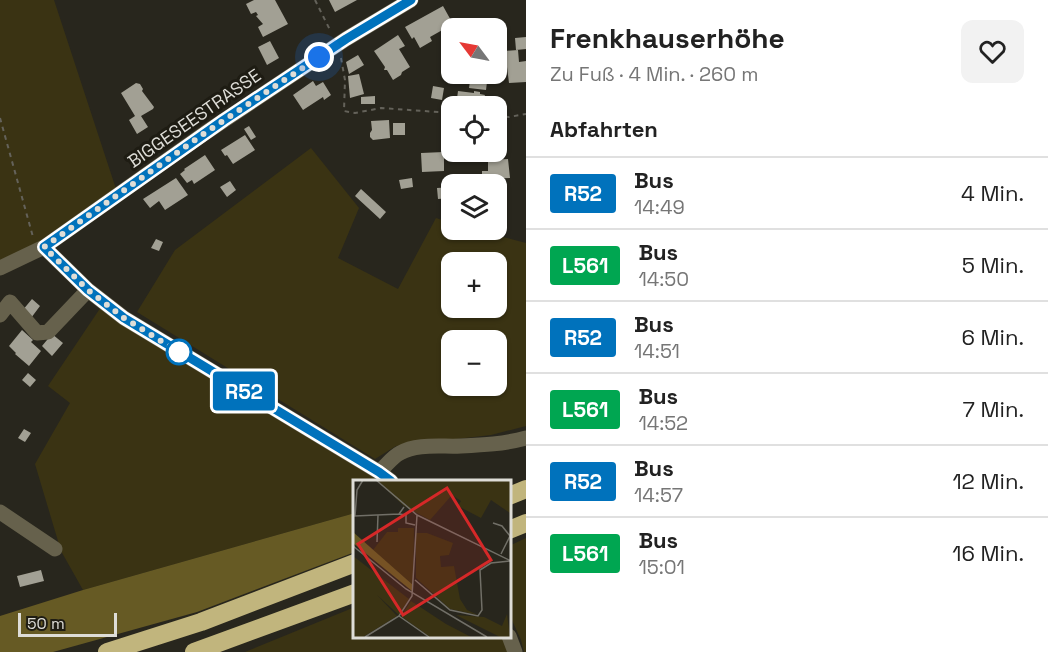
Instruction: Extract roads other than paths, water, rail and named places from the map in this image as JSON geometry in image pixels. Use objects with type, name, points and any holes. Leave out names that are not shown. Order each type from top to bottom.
[{"type":"highway","points":[[511,496],[526,489]]},
{"type":"highway","points":[[511,530],[526,523]]},
{"type":"highway","points":[[107,652],[201,622],[353,563]]},
{"type":"highway","points":[[194,652],[353,594]]},
{"type":"street","name":"BIGGESEESTRASSE","points":[[0,268],[40,249],[205,133],[342,41],[411,0]]},
{"type":"street","points":[[40,249],[124,318],[385,477],[399,453],[411,449],[489,445],[526,438]]},
{"type":"street","points":[[0,315],[10,302],[37,333],[48,332],[88,290]]},
{"type":"street","points":[[0,512],[55,549]]},
{"type":"street","points":[[509,637],[514,652]]}]
